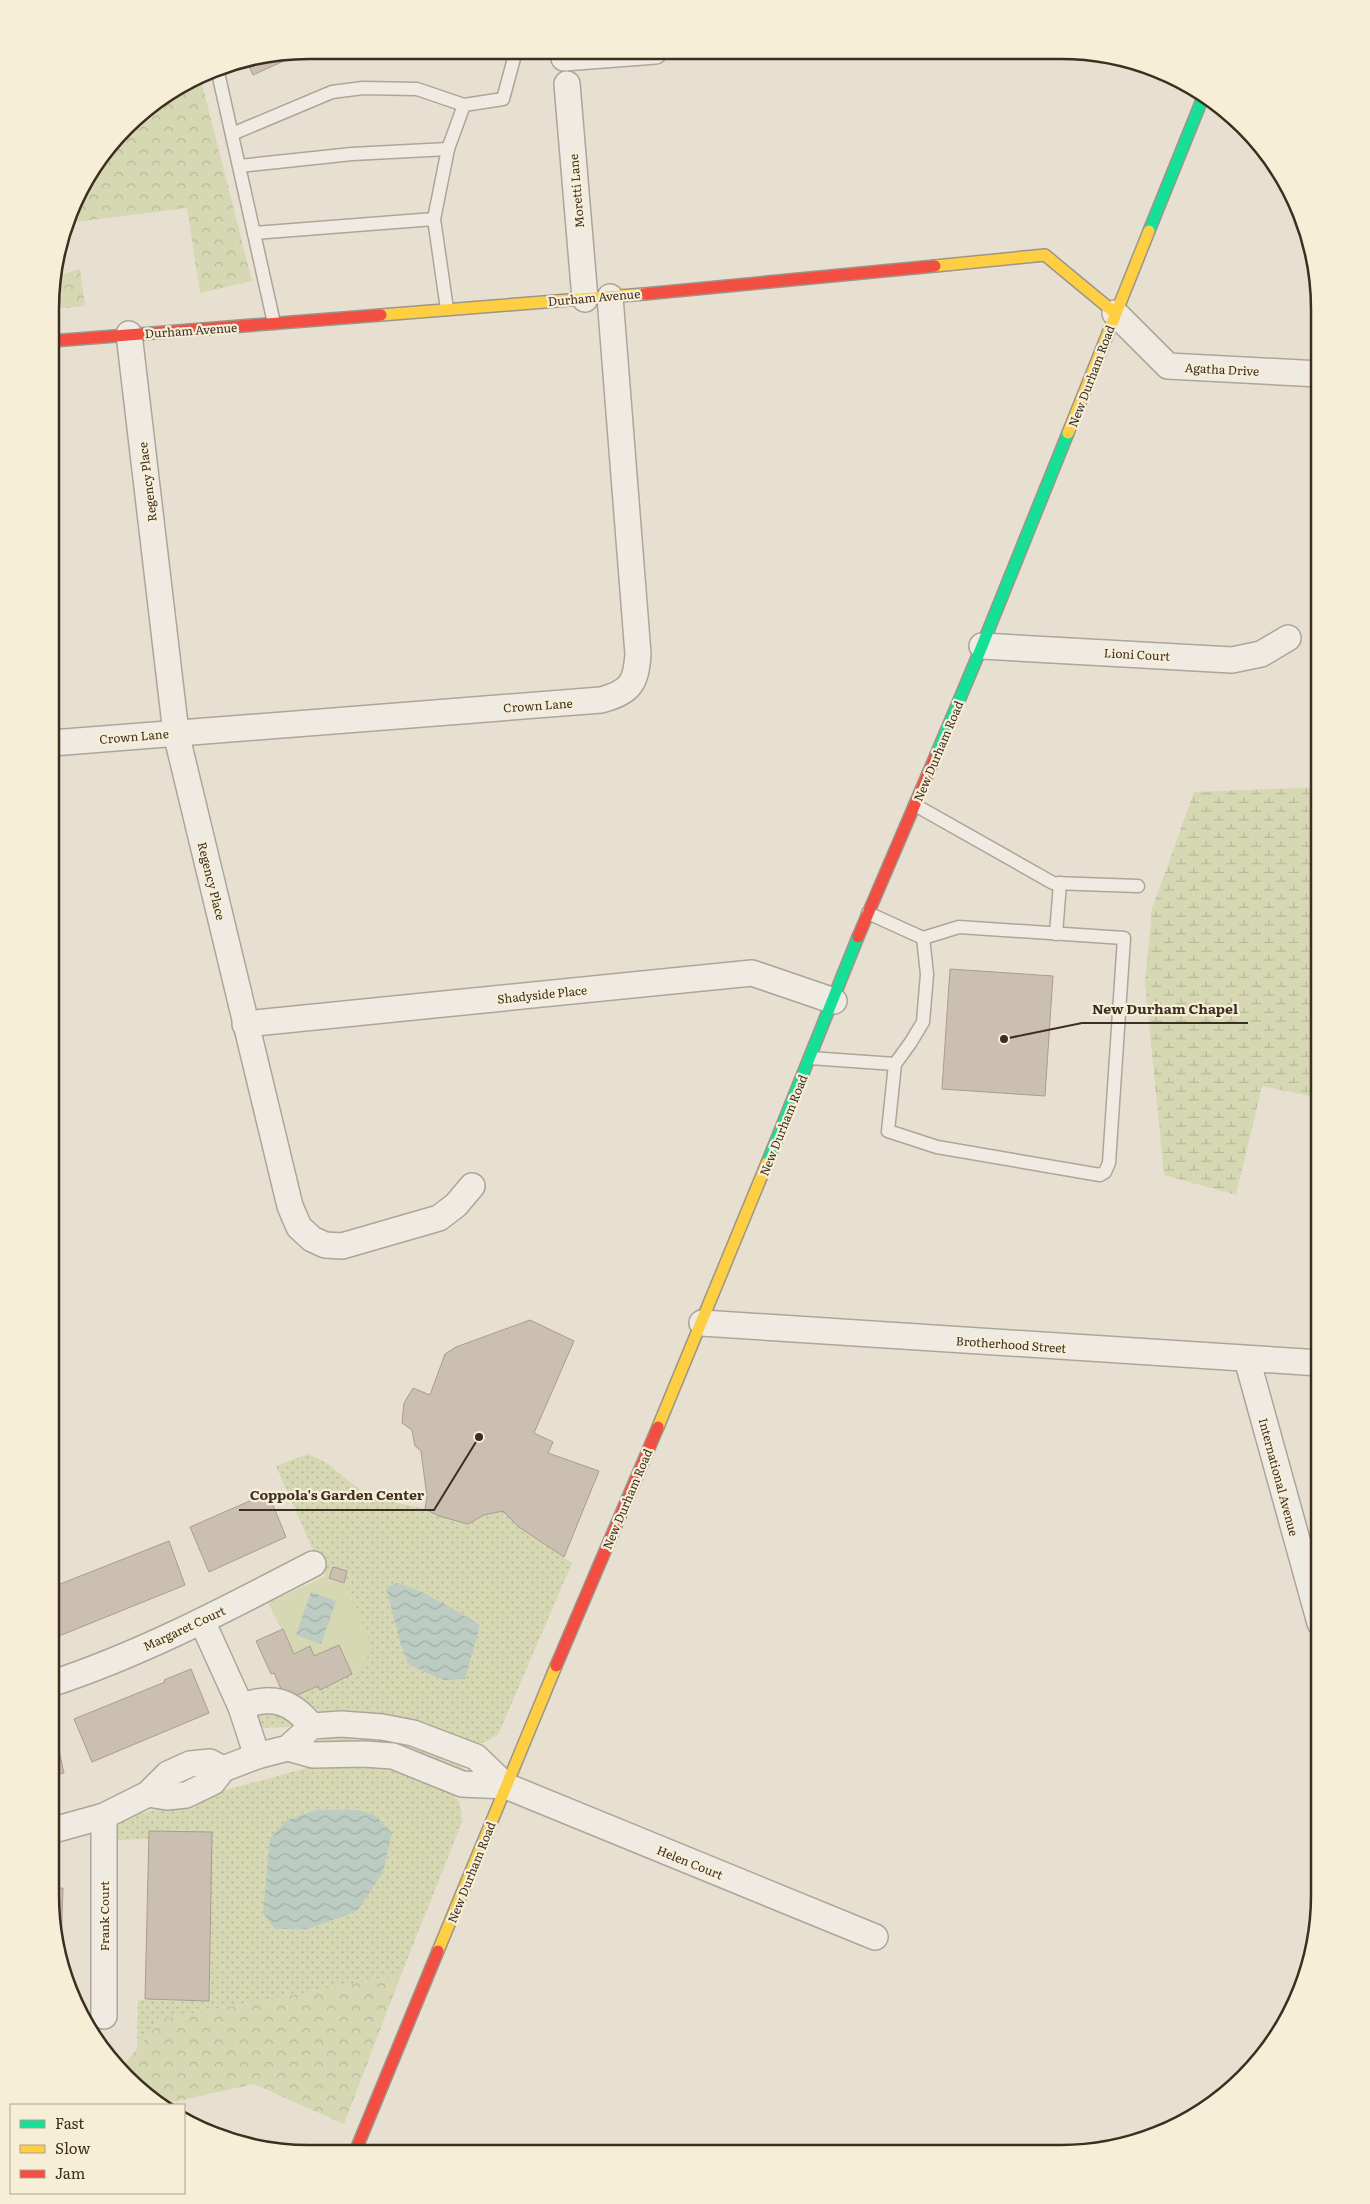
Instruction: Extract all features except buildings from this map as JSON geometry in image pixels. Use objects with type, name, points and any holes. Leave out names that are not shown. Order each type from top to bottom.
[{"type":"main road","name":"New Durham Road","points":[[358,2145],[506,1786],[702,1323],[834,1001],[868,913],[982,646],[1201,102]]},
{"type":"main road","name":"Durham Avenue","points":[[59,340],[610,297],[1046,254],[1115,313]]},
{"type":"street","name":"Moretti Lane","points":[[567,84],[585,299]]},
{"type":"street","name":"Crown Lane","points":[[59,742],[601,700],[618,696],[630,687],[637,673],[638,654],[610,297]]},
{"type":"street","name":"Agatha Drive","points":[[1115,313],[1168,366],[1311,374]]},
{"type":"street","name":"Regency Place","points":[[129,334],[176,733],[290,1206],[299,1227],[312,1238],[325,1245],[342,1246],[439,1218],[456,1205],[472,1186]]},
{"type":"street","name":"Lioni Court","points":[[982,646],[1232,660],[1261,654],[1288,638]]},
{"type":"street","name":"Shadyside Place","points":[[245,1024],[752,973],[834,1001]]},
{"type":"street","name":"Brotherhood Street","points":[[702,1323],[1311,1363]]},
{"type":"street","name":"International Avenue","points":[[1247,1359],[1311,1590]]},
{"type":"street","name":"Margaret Court","points":[[59,1681],[82,1673],[202,1621],[313,1564]]},
{"type":"street","points":[[202,1621],[242,1707],[257,1756]]},
{"type":"street","points":[[242,1707],[255,1701],[271,1700],[284,1704],[301,1714],[312,1726]]},
{"type":"street","points":[[59,1828],[104,1816],[148,1794],[168,1774],[190,1764],[210,1762],[223,1769],[257,1756],[288,1748],[312,1726],[341,1724],[382,1726],[412,1733],[476,1758],[506,1786]]},
{"type":"street","points":[[288,1748],[314,1755],[364,1754],[393,1756],[462,1784],[506,1786]]},
{"type":"street","name":"Helen Court","points":[[506,1786],[875,1937]]},
{"type":"street","name":"Frank Court","points":[[104,1816],[104,2016]]},
{"type":"lane","points":[[232,134],[332,92],[363,88],[417,89],[464,105],[503,99],[514,59]]},
{"type":"lane","points":[[219,76],[274,323]]},
{"type":"lane","points":[[447,309],[434,219],[448,149],[464,105]]},
{"type":"lane","points":[[239,166],[371,152],[448,149]]},
{"type":"lane","points":[[254,233],[434,219]]},
{"type":"lane","points":[[915,805],[1053,883],[1138,886]]},
{"type":"lane","points":[[1056,934],[1060,883]]},
{"type":"lane","points":[[868,913],[924,938],[959,927],[1124,938],[1109,1163],[1105,1172],[1100,1174],[937,1147],[888,1132],[894,1064],[923,1022],[926,974],[924,938]]},
{"type":"lane","points":[[810,1058],[894,1064]]},
{"type":"green space","points":[[202,83],[252,281],[200,293],[187,208],[75,222],[92,184],[121,144],[144,121],[170,101]]},
{"type":"green space","points":[[80,269],[85,306],[59,308],[61,275]]},
{"type":"green space","points":[[1311,787],[1311,1103],[1310,1096],[1262,1086],[1236,1195],[1164,1175],[1145,982],[1152,909],[1194,792]]},
{"type":"green space","points":[[308,1454],[325,1462],[368,1496],[425,1509],[439,1516],[468,1524],[484,1515],[503,1511],[519,1527],[572,1563],[498,1735],[475,1745],[331,1717],[295,1696],[318,1686],[320,1690],[360,1669],[352,1600],[346,1584],[345,1568],[325,1577],[276,1466]]},
{"type":"green space","points":[[345,1567],[351,1598],[365,1628],[370,1648],[368,1657],[362,1666],[352,1674],[339,1645],[314,1656],[310,1647],[294,1654],[268,1603]]},
{"type":"green space","points":[[273,1711],[295,1722],[289,1727],[259,1728],[255,1719],[260,1714]]},
{"type":"green space","points":[[381,1735],[463,1763],[464,1768],[461,1771],[321,1741],[322,1736]]},
{"type":"green space","points":[[375,1766],[407,1773],[431,1781],[451,1793],[460,1804],[461,1810],[462,1822],[401,1975],[162,2019],[137,2048],[138,2000],[209,2001],[212,1833],[149,1831],[148,1839],[120,1840],[116,1838],[115,1834],[117,1827],[132,1816],[310,1767]]},
{"type":"green space","points":[[401,1975],[344,2124],[254,2084],[170,2103],[144,2083],[124,2064],[162,2019]]},
{"type":"water","points":[[397,1583],[429,1596],[480,1625],[465,1679],[444,1680],[409,1665],[401,1645],[386,1588]]},
{"type":"water","points":[[311,1592],[336,1601],[321,1644],[296,1635]]},
{"type":"water","points":[[316,1810],[358,1810],[375,1815],[392,1833],[383,1872],[357,1911],[308,1929],[275,1929],[263,1913],[270,1838],[287,1820]]},
{"type":"traffic: fast","points":[[1149,231],[1201,102]]},
{"type":"traffic: fast","points":[[936,755],[1068,433]]},
{"type":"traffic: fast","points":[[767,1163],[858,937]]},
{"type":"traffic: slow","points":[[1068,433],[1149,231]]},
{"type":"traffic: slow","points":[[935,266],[1045,255],[1115,313]]},
{"type":"traffic: slow","points":[[381,315],[644,294]]},
{"type":"traffic: slow","points":[[658,1427],[767,1163]]},
{"type":"traffic: slow","points":[[438,1951],[556,1666]]},
{"type":"traffic: jam","points":[[644,294],[935,266]]},
{"type":"traffic: jam","points":[[59,340],[381,315]]},
{"type":"traffic: jam","points":[[858,937],[936,755]]},
{"type":"traffic: jam","points":[[556,1666],[658,1427]]},
{"type":"traffic: jam","points":[[358,2145],[438,1951]]},
{"type":"place","name":"New Durham Chapel","points":[[1004,1039]]},
{"type":"place","name":"Coppola's Garden Center","points":[[479,1437]]}]
